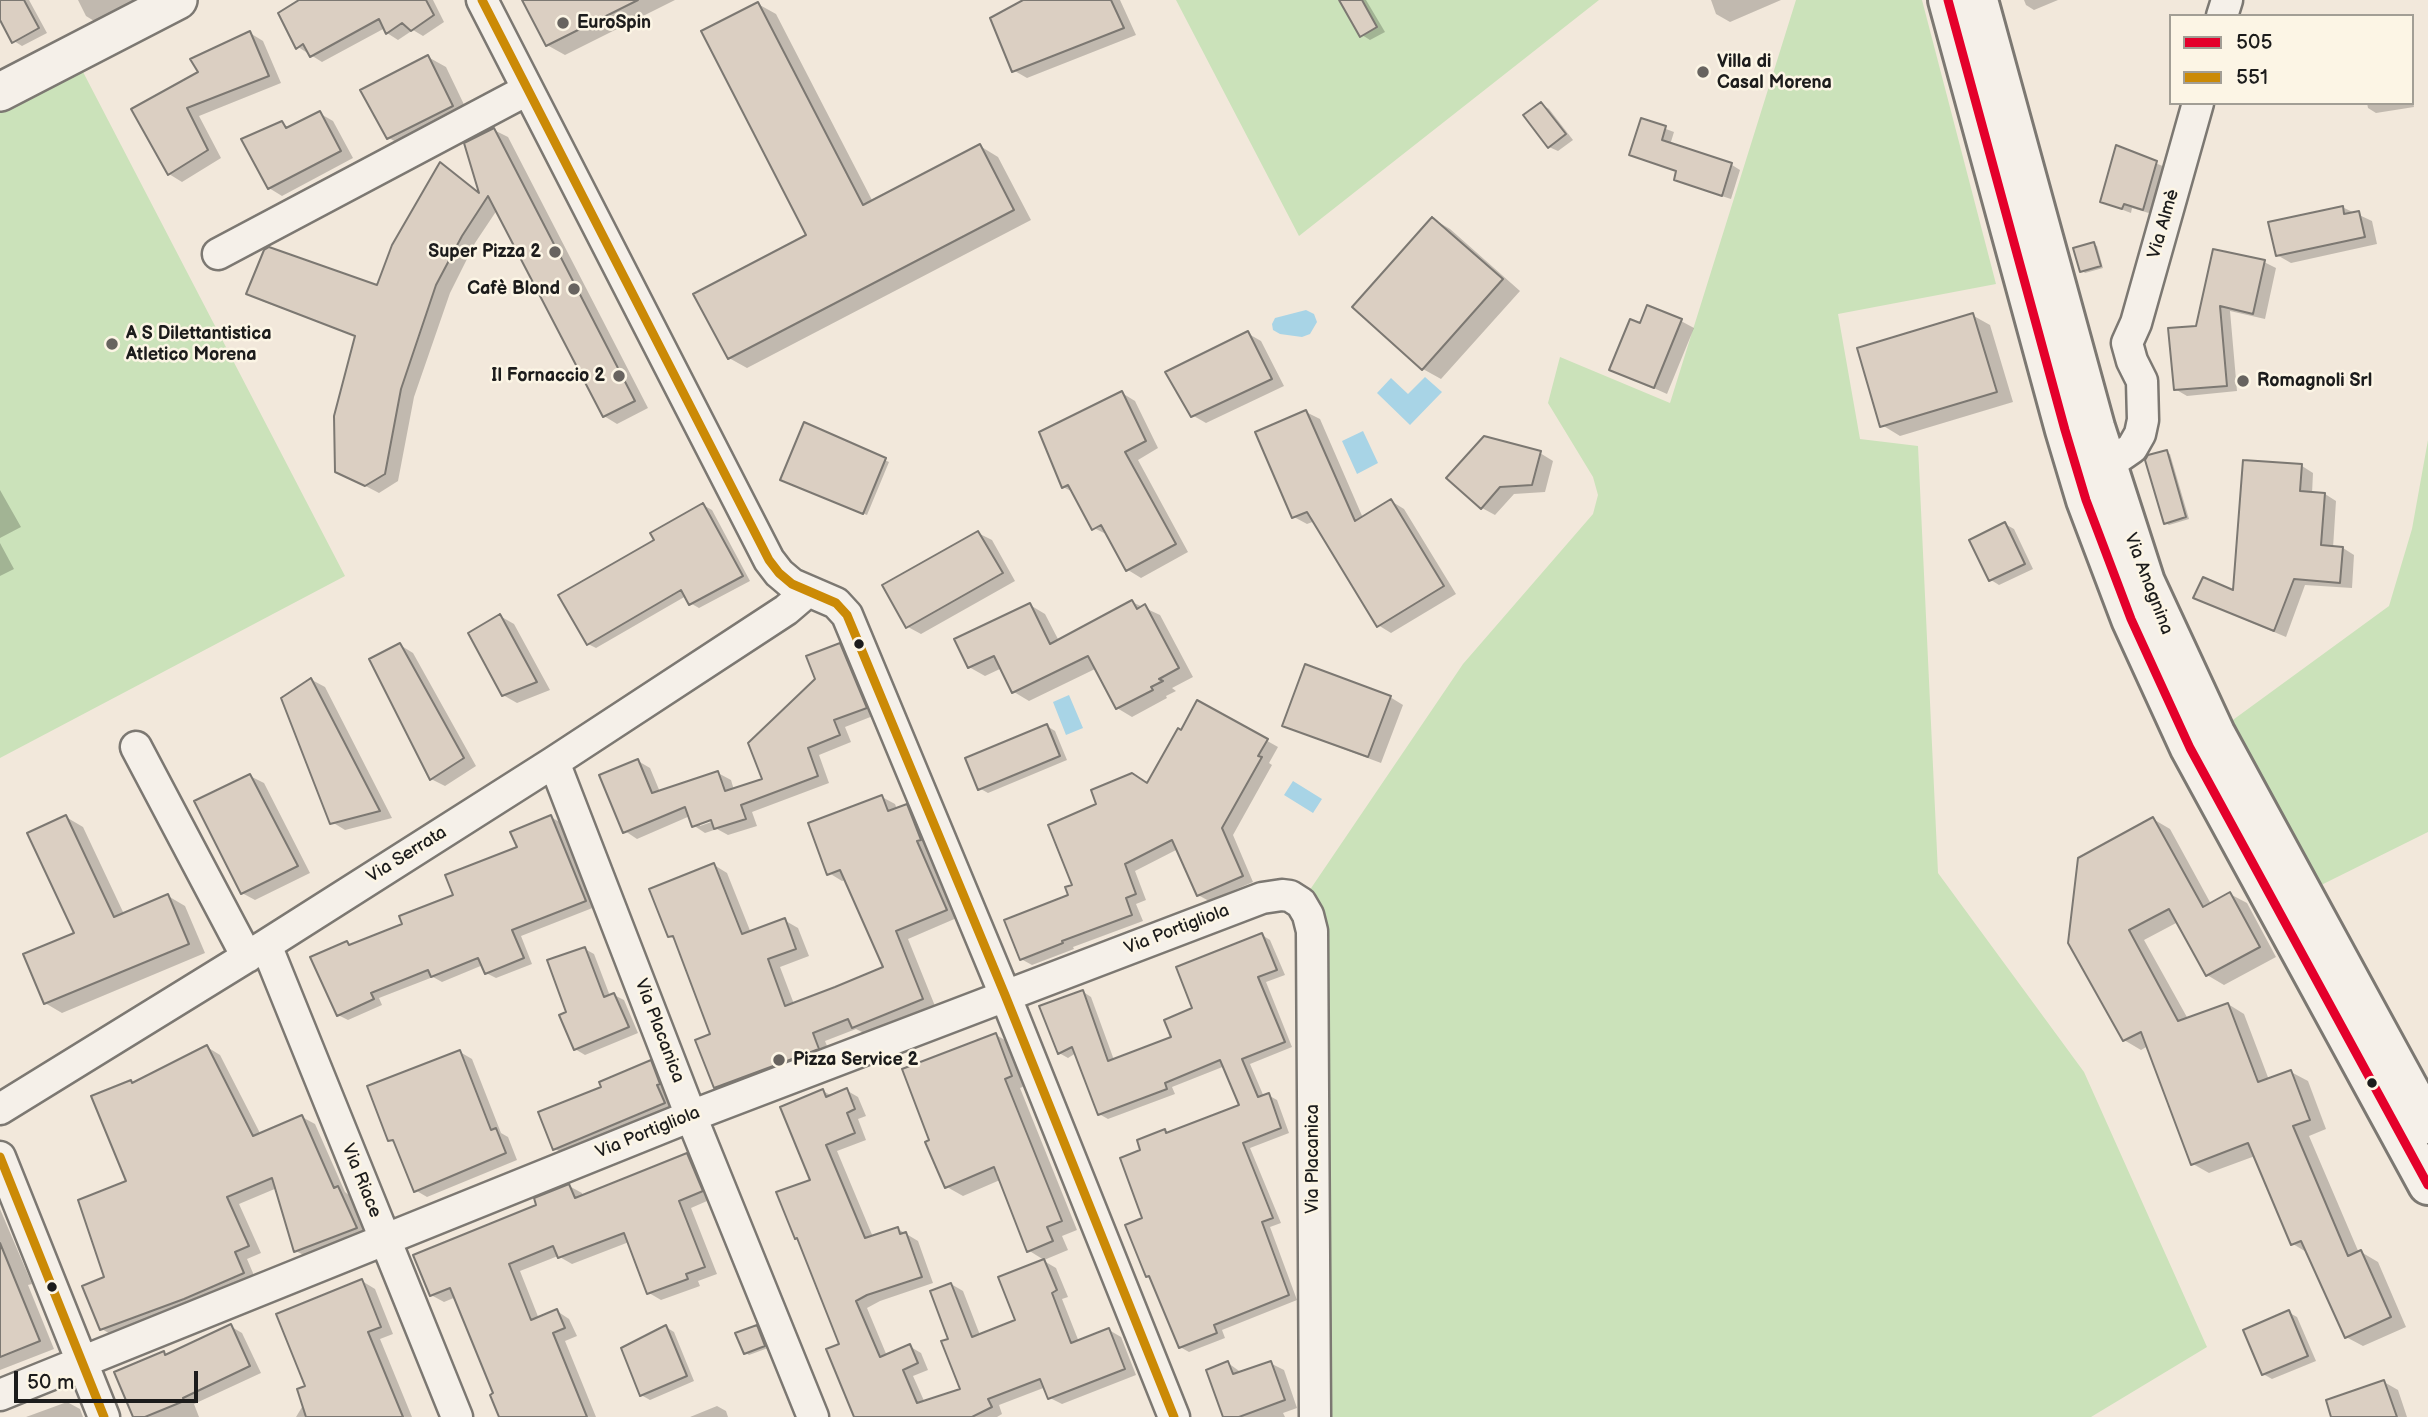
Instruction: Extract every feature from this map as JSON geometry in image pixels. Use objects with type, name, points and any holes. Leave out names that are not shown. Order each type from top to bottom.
[{"type":"main road","name":"Via Anagnina","points":[[1948,0],[2065,430],[2086,500],[2131,620],[2190,748],[2428,1185]]},
{"type":"main road","name":"Via Anagnina","points":[[1978,0],[2106,466],[2145,582],[2203,709],[2301,895],[2428,1124]]},
{"type":"street","points":[[0,92],[178,0]]},
{"type":"street","points":[[482,0],[769,560],[785,579],[807,593],[836,603],[847,615],[1005,995],[1174,1417]]},
{"type":"street","points":[[218,254],[527,90]]},
{"type":"street","name":"Via Almè","points":[[2106,466],[2132,448],[2137,442],[2142,425],[2142,381],[2127,343],[2136,323],[2197,105]]},
{"type":"street","name":"Via Serrata","points":[[0,1109],[257,951],[554,762],[786,610],[807,593]]},
{"type":"street","name":"Via Riace","points":[[136,747],[257,951],[384,1238],[457,1417]]},
{"type":"street","name":"Via Placanica","points":[[554,762],[691,1116],[813,1417]]},
{"type":"street","name":"Via Portigliola","points":[[0,1395],[384,1238],[1005,995],[1262,898],[1290,896],[1301,903]]},
{"type":"street","name":"Via Placanica","points":[[1301,903],[1312,930],[1315,1417]]},
{"type":"street","points":[[0,1157],[104,1417]]},
{"type":"green space","points":[[1176,0],[1599,0],[1299,236]]},
{"type":"green space","points":[[1796,0],[1922,0],[1996,284],[1838,314],[1860,439],[1918,446],[1938,873],[2084,1072],[2207,1347],[2091,1417],[1315,1417],[1301,903],[1463,664],[1593,514],[1598,495],[1593,477],[1548,403],[1560,357],[1670,403]]},
{"type":"green space","name":"A S Dilettantistica Atletico Morena","points":[[82,70],[345,576],[0,758],[0,112]]},
{"type":"green space","points":[[2428,440],[2428,832],[2301,895],[2215,733],[2389,606],[2412,529]]},
{"type":"water","points":[[1306,310],[1314,314],[1317,322],[1310,334],[1302,337],[1280,334],[1273,330],[1275,318]]},
{"type":"water","points":[[1425,377],[1442,392],[1410,425],[1377,393],[1391,378],[1408,394]]},
{"type":"water","points":[[1363,431],[1378,463],[1357,474],[1342,441]]},
{"type":"water","points":[[1069,695],[1083,728],[1066,735],[1053,702]]},
{"type":"water","points":[[1293,781],[1322,799],[1313,813],[1284,795]]},
{"type":"building","points":[[0,0],[24,0],[39,28],[12,43],[0,20]]},
{"type":"building","points":[[299,0],[426,0],[434,15],[411,31],[402,23],[386,34],[379,19],[310,57],[303,44],[296,49],[278,13]]},
{"type":"building","name":"EuroSpin","points":[[522,0],[638,0],[546,46]]},
{"type":"building","points":[[1023,0],[1111,0],[1124,28],[1012,72],[990,18]]},
{"type":"building","points":[[1339,0],[1362,0],[1377,27],[1360,37]]},
{"type":"building","points":[[758,2],[863,205],[980,144],[1014,210],[728,359],[693,294],[806,235],[701,31]]},
{"type":"building","points":[[250,31],[269,76],[187,108],[208,150],[168,175],[131,109],[198,72],[190,59]]},
{"type":"building","points":[[428,55],[453,106],[387,139],[360,90]]},
{"type":"building","points":[[1541,102],[1566,134],[1548,148],[1523,115]]},
{"type":"building","points":[[320,111],[341,151],[268,189],[241,139],[282,121],[286,128]]},
{"type":"building","points":[[1641,118],[1666,126],[1662,140],[1732,163],[1722,196],[1674,180],[1676,171],[1629,155]]},
{"type":"building","points":[[494,128],[635,401],[603,417],[488,196],[462,236],[436,285],[401,389],[385,474],[365,486],[335,472],[334,416],[355,336],[246,294],[264,250],[269,247],[377,285],[392,245],[440,162],[479,193],[464,143]]},
{"type":"building","points":[[2116,145],[2157,161],[2143,210],[2124,204],[2122,209],[2100,202]]},
{"type":"building","points":[[2343,206],[2344,214],[2359,211],[2365,237],[2276,256],[2268,222]]},
{"type":"building","points":[[1432,217],[1503,279],[1422,370],[1352,307]]},
{"type":"building","points":[[2094,242],[2101,266],[2080,272],[2073,248]]},
{"type":"building","points":[[2213,249],[2265,260],[2253,314],[2220,306],[2227,386],[2174,390],[2168,328],[2196,326]]},
{"type":"building","points":[[1647,305],[1682,319],[1654,388],[1609,370],[1630,319],[1640,323]]},
{"type":"building","points":[[1973,313],[1997,392],[1880,427],[1857,348]]},
{"type":"building","points":[[1248,331],[1272,379],[1191,417],[1165,372]]},
{"type":"building","points":[[1122,391],[1146,441],[1125,452],[1176,544],[1126,571],[1101,525],[1092,530],[1068,485],[1062,488],[1039,432]]},
{"type":"building","points":[[1306,410],[1355,521],[1391,499],[1444,586],[1377,627],[1307,512],[1292,518],[1255,432]]},
{"type":"building","points":[[804,422],[886,458],[863,514],[780,480]]},
{"type":"building","points":[[1484,436],[1541,451],[1532,485],[1500,487],[1481,509],[1446,478]]},
{"type":"building","points":[[2167,450],[2186,517],[2164,524],[2145,460],[2148,455]]},
{"type":"building","points":[[2243,460],[2302,464],[2300,491],[2325,493],[2321,545],[2343,547],[2340,583],[2294,579],[2274,631],[2193,598],[2203,577],[2233,590]]},
{"type":"building","points":[[703,503],[743,576],[689,605],[681,590],[587,645],[558,595],[654,540],[650,533]]},
{"type":"building","points":[[2005,522],[2025,564],[1989,581],[1969,540]]},
{"type":"building","points":[[978,531],[1003,573],[906,628],[882,585]]},
{"type":"building","points":[[1132,600],[1137,609],[1145,604],[1179,668],[1159,679],[1163,681],[1151,687],[1153,690],[1116,709],[1088,656],[1012,693],[994,656],[968,668],[954,639],[1030,603],[1050,644]]},
{"type":"building","points":[[500,614],[537,682],[502,696],[468,633]]},
{"type":"building","points":[[400,643],[464,758],[430,780],[369,659]]},
{"type":"building","points":[[840,643],[867,708],[834,720],[840,735],[808,748],[818,776],[741,805],[746,819],[714,829],[711,820],[692,827],[685,807],[623,833],[599,775],[638,759],[652,793],[718,771],[725,791],[762,779],[748,743],[815,679],[806,656]]},
{"type":"building","points":[[1305,664],[1391,696],[1368,757],[1282,726]]},
{"type":"building","points":[[311,678],[380,811],[330,824],[281,698]]},
{"type":"building","points":[[1197,700],[1268,739],[1258,756],[1262,757],[1222,828],[1243,876],[1197,896],[1172,840],[1125,864],[1136,894],[1126,898],[1132,915],[1020,960],[1004,920],[1068,895],[1065,887],[1072,885],[1048,825],[1096,804],[1091,790],[1132,773],[1147,783]]},
{"type":"building","points":[[1047,724],[1060,756],[978,790],[965,758]]},
{"type":"building","points":[[250,774],[298,866],[241,894],[194,801]]},
{"type":"building","points":[[882,795],[888,811],[907,804],[921,840],[917,841],[947,910],[896,931],[923,999],[852,1028],[848,1019],[813,1033],[819,1049],[714,1088],[695,1040],[710,1034],[673,936],[668,937],[649,889],[714,863],[742,934],[785,918],[796,949],[768,959],[785,1006],[835,987],[883,967],[840,870],[827,875],[808,823]]},
{"type":"building","points":[[66,815],[114,917],[168,894],[189,944],[44,1004],[23,954],[74,933],[27,833]]},
{"type":"building","points":[[551,815],[586,901],[512,930],[524,958],[485,974],[478,958],[431,977],[428,970],[371,993],[374,999],[337,1016],[310,957],[347,941],[349,945],[402,924],[399,916],[453,895],[445,875],[517,847],[510,832]]},
{"type":"building","points":[[2153,817],[2203,907],[2230,892],[2260,947],[2206,976],[2169,909],[2129,930],[2178,1021],[2228,1003],[2258,1082],[2291,1070],[2310,1120],[2293,1126],[2348,1256],[2361,1250],[2391,1317],[2345,1338],[2301,1241],[2291,1245],[2248,1143],[2191,1165],[2141,1032],[2123,1041],[2068,943],[2078,858]]},
{"type":"building","points":[[1262,933],[1277,970],[1258,977],[1285,1042],[1242,1059],[1258,1097],[1269,1093],[1281,1128],[1243,1143],[1273,1218],[1262,1222],[1289,1295],[1214,1325],[1217,1333],[1179,1348],[1125,1225],[1142,1218],[1120,1158],[1140,1150],[1137,1140],[1165,1129],[1166,1133],[1239,1105],[1220,1060],[1165,1083],[1167,1089],[1098,1115],[1072,1047],[1058,1054],[1039,1006],[1083,990],[1108,1061],[1171,1037],[1164,1020],[1192,1008],[1176,967]]},
{"type":"building","points":[[585,947],[604,997],[614,993],[629,1027],[574,1050],[559,1015],[566,1012],[547,960]]},
{"type":"building","points":[[996,1033],[1012,1076],[1005,1079],[1062,1221],[1047,1227],[1053,1241],[1027,1252],[994,1167],[945,1188],[925,1142],[929,1140],[902,1069]]},
{"type":"building","points":[[207,1045],[253,1136],[302,1115],[334,1188],[338,1186],[357,1228],[294,1252],[272,1178],[227,1197],[249,1246],[235,1252],[244,1273],[100,1330],[82,1286],[104,1277],[78,1200],[126,1181],[91,1096],[131,1080],[132,1083]]},
{"type":"building","points":[[460,1050],[491,1130],[496,1128],[506,1153],[414,1192],[393,1140],[388,1141],[367,1086]]},
{"type":"building","points":[[651,1060],[665,1103],[553,1150],[538,1112],[601,1087],[599,1082]]},
{"type":"building","points":[[847,1088],[855,1109],[847,1113],[855,1133],[826,1145],[865,1238],[898,1227],[900,1234],[906,1232],[922,1277],[856,1301],[880,1357],[910,1344],[918,1363],[903,1370],[917,1403],[960,1389],[941,1341],[948,1339],[930,1291],[951,1283],[972,1337],[1015,1320],[998,1277],[1044,1259],[1057,1290],[1052,1293],[1071,1343],[1109,1328],[1125,1369],[1048,1399],[1040,1379],[988,1399],[992,1407],[972,1417],[854,1417],[826,1349],[839,1344],[776,1192],[810,1180],[780,1107],[823,1089],[826,1097]]},
{"type":"building","points":[[687,1153],[703,1191],[679,1201],[705,1267],[686,1274],[688,1279],[647,1294],[624,1233],[558,1258],[553,1246],[509,1264],[531,1320],[557,1309],[565,1328],[553,1333],[587,1417],[499,1417],[490,1395],[493,1393],[450,1288],[430,1296],[413,1255],[536,1205],[534,1198],[569,1184],[575,1198]]},
{"type":"building","points":[[0,1243],[40,1341],[0,1357]]},
{"type":"building","points":[[362,1279],[381,1327],[368,1332],[403,1417],[306,1417],[297,1389],[305,1386],[276,1314]]},
{"type":"building","points":[[2289,1310],[2308,1356],[2262,1375],[2243,1330]]},
{"type":"building","points":[[231,1324],[250,1366],[183,1398],[184,1401],[145,1417],[133,1417],[114,1372],[164,1351],[165,1355]]},
{"type":"building","points":[[666,1325],[687,1376],[640,1396],[621,1348]]},
{"type":"building","points":[[757,1325],[765,1346],[744,1354],[735,1333]]},
{"type":"building","points":[[1228,1361],[1233,1374],[1271,1361],[1285,1400],[1239,1417],[1223,1417],[1206,1370]]},
{"type":"building","points":[[2384,1380],[2397,1417],[2331,1417],[2326,1400]]},
{"type":"transit line","name":"551","points":[[482,0],[769,560],[792,584],[836,603],[847,615],[1005,995],[1174,1417]]},
{"type":"transit line","name":"505","points":[[1948,0],[2065,430],[2086,500],[2131,619],[2190,748],[2428,1185]]},
{"type":"transit line","name":"551","points":[[0,1157],[104,1417]]},
{"type":"place","name":"EuroSpin","points":[[563,23]]},
{"type":"place","name":"Villa di Casal Morena","points":[[1703,72]]},
{"type":"place","name":"Super Pizza 2","points":[[555,252]]},
{"type":"place","name":"Cafè Blond","points":[[574,289]]},
{"type":"place","name":"A S Dilettantistica Atletico Morena","points":[[112,344]]},
{"type":"place","name":"Il Fornaccio 2","points":[[619,376]]},
{"type":"place","name":"Romagnoli Srl","points":[[2243,381]]},
{"type":"place","name":"Pizza Service 2","points":[[779,1060]]}]
